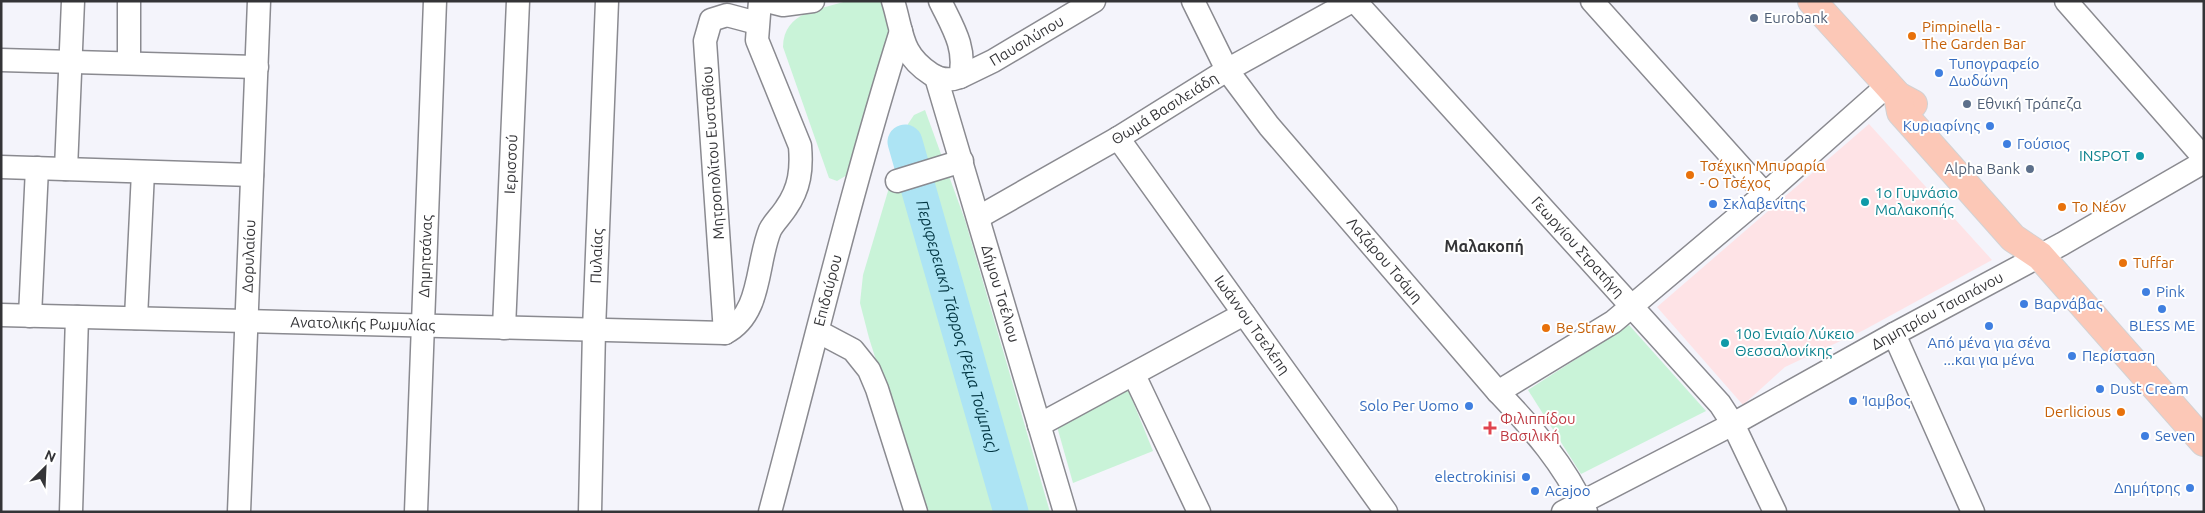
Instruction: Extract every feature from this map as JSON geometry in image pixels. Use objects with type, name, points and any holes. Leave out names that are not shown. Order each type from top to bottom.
[{"type":"main road","points":[[1812,1],[1893,90],[1912,103],[2027,229],[2040,256],[2204,442]]},
{"type":"street","points":[[66,169],[73,1]]},
{"type":"street","points":[[129,1],[129,63]]},
{"type":"street","name":"Δορυλαίου","points":[[239,512],[259,1]]},
{"type":"street","name":"Δημητσάνας","points":[[416,512],[425,326],[435,1]]},
{"type":"street","name":"Ιερισσού","points":[[504,328],[518,1]]},
{"type":"street","name":"Πυλαίας","points":[[590,512],[594,330],[607,1]]},
{"type":"street","points":[[767,1],[783,6],[809,2]]},
{"type":"street","points":[[893,1],[903,42],[913,62],[936,77],[951,80],[960,77],[963,64],[961,44],[940,1]]},
{"type":"street","name":"Παυσιλύπου","points":[[960,77],[993,60],[1067,8],[1094,1]]},
{"type":"street","name":"Λαζάρου Τσάμη","points":[[1194,1],[1227,70],[1269,126],[1498,392],[1538,434],[1566,473],[1577,508]]},
{"type":"street","name":"Θωμά Βασιλειάδη","points":[[979,217],[1118,138],[1227,70],[1353,1]]},
{"type":"street","name":"Γεωργίου Στρατήγη","points":[[1353,1],[1708,389],[1733,424],[1775,512]]},
{"type":"street","points":[[1592,1],[1765,194]]},
{"type":"street","points":[[2066,1],[2204,158]]},
{"type":"street","points":[[725,333],[737,326],[750,306],[770,232],[793,198],[800,179],[802,164],[800,146],[757,40],[758,12]]},
{"type":"street","name":"Μητροπολίτου Ευσταθίου","points":[[725,333],[705,41],[711,20],[727,15],[758,12]]},
{"type":"street","name":"Επιδαύρου","points":[[770,512],[888,69],[901,31]]},
{"type":"street","points":[[888,69],[899,61],[912,58]]},
{"type":"street","points":[[1,60],[256,67]]},
{"type":"street","name":"Δήμου Τσέλιου","points":[[936,77],[1065,512]]},
{"type":"street","points":[[1498,392],[1609,325],[1893,90]]},
{"type":"street","name":"Ιωάννου Τσελέπη","points":[[1118,138],[1386,512]]},
{"type":"street","points":[[897,181],[962,161]]},
{"type":"street","name":"Δημητρίου Τσιαπάνου","points":[[1577,508],[2040,256],[2204,162]]},
{"type":"street","points":[[1,167],[252,175]]},
{"type":"street","points":[[30,316],[36,168]]},
{"type":"street","points":[[136,318],[143,172]]},
{"type":"street","points":[[1039,425],[1244,314]]},
{"type":"street","name":"Ανατολικής Ρωμυλίας","points":[[1,315],[725,333]]},
{"type":"street","points":[[71,512],[76,317]]},
{"type":"street","points":[[819,332],[853,350],[869,370],[877,389],[916,512]]},
{"type":"street","points":[[1894,334],[1973,512]]},
{"type":"street","points":[[1134,375],[1199,512]]},
{"type":"shaded area","points":[[1869,124],[1992,260],[1864,330],[1785,367],[1743,405],[1657,307]]},
{"type":"green space","points":[[847,1],[893,1],[897,14],[847,175],[837,181],[829,178],[783,47],[789,26],[796,19],[815,10]]},
{"type":"green space","points":[[925,110],[965,220],[1050,512],[924,512],[869,338],[860,303],[863,275],[908,124],[914,115]]},
{"type":"green space","points":[[1629,325],[1706,411],[1581,474],[1528,390]]},
{"type":"green space","points":[[1125,382],[1153,451],[1073,483],[1056,423]]},
{"type":"waterway","name":"Περιφερειακή Τάφρος (Ρέμα Τούμπας)","points":[[905,142],[1011,512]]},
{"type":"place","name":"Eurobank","points":[[1754,18]]},
{"type":"place","name":"Pimpinella - The Garden Bar","points":[[1912,36]]},
{"type":"place","name":"Τυπογραφείο Δωδώνη","points":[[1939,73]]},
{"type":"place","name":"Εθνική Τράπεζα","points":[[1967,104]]},
{"type":"place","name":"Κυριαφίνης","points":[[1990,126]]},
{"type":"place","name":"Γούσιος","points":[[2007,144]]},
{"type":"place","name":"INSPOT","points":[[2140,156]]},
{"type":"place","name":"Alpha Bank","points":[[2030,169]]},
{"type":"place","name":"Τσέχικη Μπυραρία - Ο Τσέχος","points":[[1690,175]]},
{"type":"place","name":"1ο Γυμνάσιο Μαλακοπής","points":[[1865,202]]},
{"type":"place","name":"Σκλαβενίτης","points":[[1713,204]]},
{"type":"place","name":"Το Νέον","points":[[2062,207]]},
{"type":"place","name":"Tuffar","points":[[2123,263]]},
{"type":"place","name":"Pink","points":[[2146,292]]},
{"type":"place","name":"Βαρνάβας","points":[[2024,304]]},
{"type":"place","name":"BLESS ME","points":[[2162,309]]},
{"type":"place","name":"Από μένα για σένα ...και για μένα","points":[[1989,326]]},
{"type":"place","name":"Be Straw","points":[[1546,328]]},
{"type":"place","name":"10ο Ενιαίο Λύκειο Θεσσαλονίκης","points":[[1725,343]]},
{"type":"place","name":"Περίσταση","points":[[2072,356]]},
{"type":"place","name":"Dust Cream","points":[[2100,389]]},
{"type":"place","name":"Ίαμβος","points":[[1853,401]]},
{"type":"place","name":"Solo Per Uomo","points":[[1469,406]]},
{"type":"place","name":"Derlicious","points":[[2121,412]]},
{"type":"place","name":"Φιλιππίδου Βασιλική","points":[[1490,428]]},
{"type":"place","name":"Seven","points":[[2145,436]]},
{"type":"place","name":"electrokinisi","points":[[1526,477]]},
{"type":"place","name":"Δημήτρης","points":[[2190,488]]},
{"type":"place","name":"Acajoo","points":[[1535,491]]},
{"type":"district","name":"Μαλακοπή","points":[[1484,246]]}]
